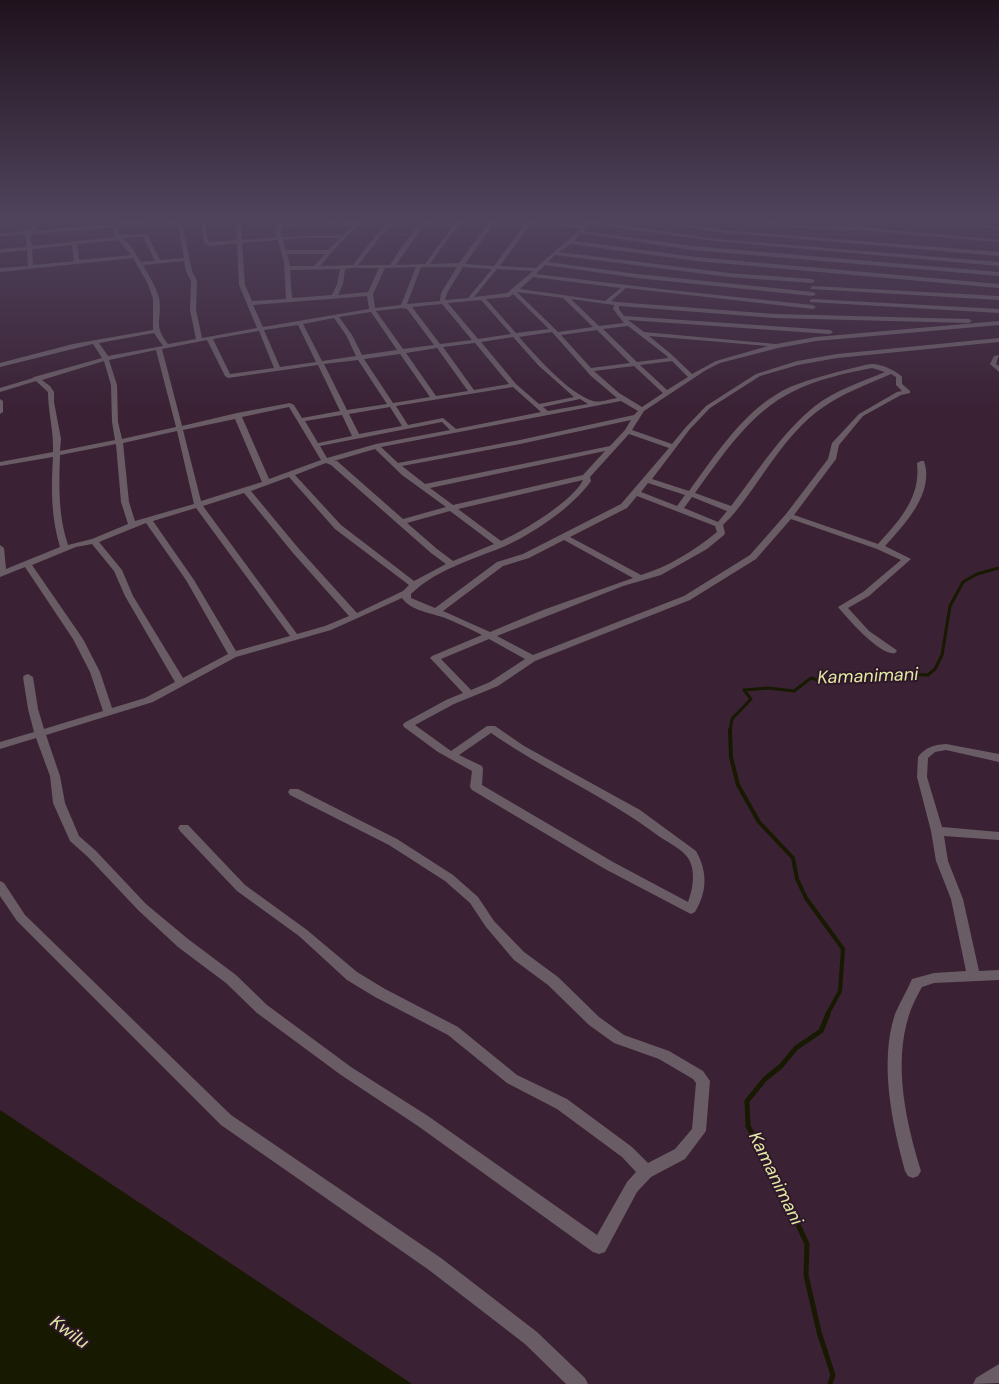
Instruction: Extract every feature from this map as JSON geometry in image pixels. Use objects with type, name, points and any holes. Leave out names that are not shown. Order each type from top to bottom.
[{"type":"street","points":[[148,282],[156,298],[156,331],[163,348],[179,428],[198,505],[295,637]]},
{"type":"street","points":[[194,282],[193,310],[199,340]]},
{"type":"street","points":[[242,282],[278,368]]},
{"type":"street","points":[[287,282],[289,300]]},
{"type":"street","points":[[335,295],[340,282]]},
{"type":"street","points":[[376,282],[370,294],[372,310],[400,352],[434,397]]},
{"type":"street","points":[[410,307],[402,307],[402,305],[412,282]]},
{"type":"street","points":[[450,282],[444,290],[442,300],[444,303],[514,385],[547,414]]},
{"type":"street","points":[[471,300],[471,296],[483,282]]},
{"type":"street","points":[[0,390],[105,359],[209,338],[372,310],[509,295],[524,282]]},
{"type":"street","points":[[593,282],[709,296],[999,298]]},
{"type":"street","points":[[606,302],[632,282]]},
{"type":"street","points":[[685,282],[813,298],[999,311]]},
{"type":"street","points":[[723,286],[725,282]]},
{"type":"street","points":[[812,282],[814,317],[819,335]]},
{"type":"street","points":[[944,282],[999,286]]},
{"type":"street","points":[[515,291],[617,304],[701,310],[814,317],[985,321],[988,324]]},
{"type":"street","points":[[515,291],[590,370],[622,399],[642,410]]},
{"type":"street","points":[[251,304],[335,295],[370,294]]},
{"type":"street","points":[[564,296],[596,329],[667,394]]},
{"type":"street","points":[[701,310],[709,296]]},
{"type":"street","points":[[483,299],[540,366],[576,396],[583,397],[594,404]]},
{"type":"street","points":[[617,304],[616,309],[622,318],[673,359],[692,378]]},
{"type":"street","points":[[410,307],[472,391]]},
{"type":"street","points":[[336,317],[349,335],[360,358],[406,427]]},
{"type":"street","points":[[622,318],[819,335],[881,334],[999,323]]},
{"type":"street","points":[[300,323],[357,438]]},
{"type":"street","points":[[209,338],[228,376],[513,335],[596,329],[629,324]]},
{"type":"street","points":[[0,365],[95,342],[156,331]]},
{"type":"street","points":[[642,334],[777,346]]},
{"type":"street","points":[[402,522],[452,508],[586,477],[628,431],[642,410],[718,362],[819,335]]},
{"type":"street","points":[[437,611],[500,564],[526,556],[624,506],[688,428],[708,407],[749,380],[772,369],[837,356],[999,340]]},
{"type":"street","points":[[95,342],[105,356],[114,385],[115,422],[119,441],[125,502],[132,526]]},
{"type":"street","points":[[999,357],[996,357],[993,364],[999,370]]},
{"type":"street","points":[[590,370],[673,359]]},
{"type":"street","points":[[452,756],[491,728],[520,748],[636,813],[692,854],[697,864],[700,884],[697,897],[691,909],[663,896],[570,843],[522,812],[476,787],[478,770],[452,756],[408,725],[494,684],[532,659],[687,598],[754,556],[789,516],[832,459],[835,444],[861,415],[899,393],[908,392],[899,385],[899,377],[892,371],[872,366],[846,371],[792,389],[775,398],[749,420],[727,444],[692,494],[679,508]]},
{"type":"street","points":[[719,525],[733,510],[781,443],[818,408],[892,371]]},
{"type":"street","points":[[36,378],[48,387],[51,392],[57,438],[56,508],[58,526],[65,549]]},
{"type":"street","points":[[301,420],[514,385]]},
{"type":"street","points":[[537,406],[583,397]]},
{"type":"street","points":[[0,548],[1,573],[82,542],[94,541],[132,526],[246,490],[325,460],[376,446],[622,399]]},
{"type":"street","points":[[0,401],[0,412]]},
{"type":"street","points":[[0,464],[290,405],[325,460],[334,463],[434,551],[452,564]]},
{"type":"street","points":[[237,415],[266,482]]},
{"type":"street","points":[[397,465],[520,442],[636,417]]},
{"type":"street","points":[[316,445],[443,420],[455,431]]},
{"type":"street","points":[[628,431],[673,447]]},
{"type":"street","points":[[376,446],[424,487],[500,545]]},
{"type":"street","points":[[424,487],[611,448]]},
{"type":"street","points":[[880,547],[904,520],[918,494],[924,473],[921,463]]},
{"type":"street","points":[[290,474],[338,528],[414,586]]},
{"type":"street","points":[[0,746],[149,700],[233,655],[328,628],[355,617],[406,593],[419,581],[452,564],[514,539],[556,511],[580,491],[587,481],[586,477]]},
{"type":"street","points":[[646,480],[692,494],[733,510]]},
{"type":"street","points":[[246,490],[296,551],[349,608],[355,617]]},
{"type":"street","points":[[635,492],[719,525]]},
{"type":"street","points":[[789,516],[880,547],[907,559],[866,594],[842,607],[866,633],[892,651]]},
{"type":"street","points":[[149,522],[190,580],[233,655]]},
{"type":"street","points":[[470,694],[435,658],[546,612],[658,573],[704,547],[721,533],[719,525]]},
{"type":"street","points":[[565,537],[640,578]]},
{"type":"street","points":[[94,541],[118,570],[129,596],[181,683]]},
{"type":"street","points":[[27,564],[78,639],[95,672],[109,713]]},
{"type":"street","points":[[406,593],[407,599],[412,603],[437,611],[492,636],[532,659]]},
{"type":"street","points":[[28,677],[40,734],[55,776],[59,803],[74,838],[92,854],[142,908],[183,943],[232,979],[262,1009],[346,1071],[423,1121],[599,1246],[632,1188],[646,1172],[680,1154],[699,1131],[703,1081],[698,1074],[664,1055],[619,1039],[594,1022],[553,981],[519,956],[490,924],[474,900],[449,878],[393,842],[294,792]]},
{"type":"street","points":[[974,976],[957,900],[942,861],[937,831],[922,777],[923,757],[932,749],[946,747],[999,758]]},
{"type":"street","points":[[184,828],[241,888],[303,933],[352,976],[380,993],[453,1031],[512,1079],[562,1104],[620,1147],[646,1172]]},
{"type":"street","points":[[937,831],[999,836]]},
{"type":"street","points":[[0,886],[21,918],[226,1120],[435,1264],[531,1338],[579,1384]]},
{"type":"street","points":[[913,1171],[906,1150],[895,1088],[897,1044],[902,1016],[918,983],[934,978],[999,976]]},
{"type":"street","points":[[982,1384],[999,1373]]},
{"type":"water","name":"Kwilu","points":[[0,1110],[412,1384],[0,1384]]},
{"type":"waterway","name":"Kamanimani","points":[[730,731],[732,719],[751,699],[744,690],[768,688],[794,691],[811,678],[821,681],[835,677],[886,673],[928,675],[935,669],[942,655],[950,606],[963,582],[977,574],[999,568]]},
{"type":"waterway","name":"Kamanimani","points":[[730,731],[731,757],[738,785],[759,822],[793,858],[797,879],[806,898],[843,949],[840,991],[827,1015]]},
{"type":"waterway","name":"Kamanimani","points":[[828,1014],[821,1031],[796,1048],[781,1066],[765,1079],[747,1101],[748,1126],[772,1169],[807,1244],[806,1275],[819,1332],[833,1375],[830,1384]]}]
